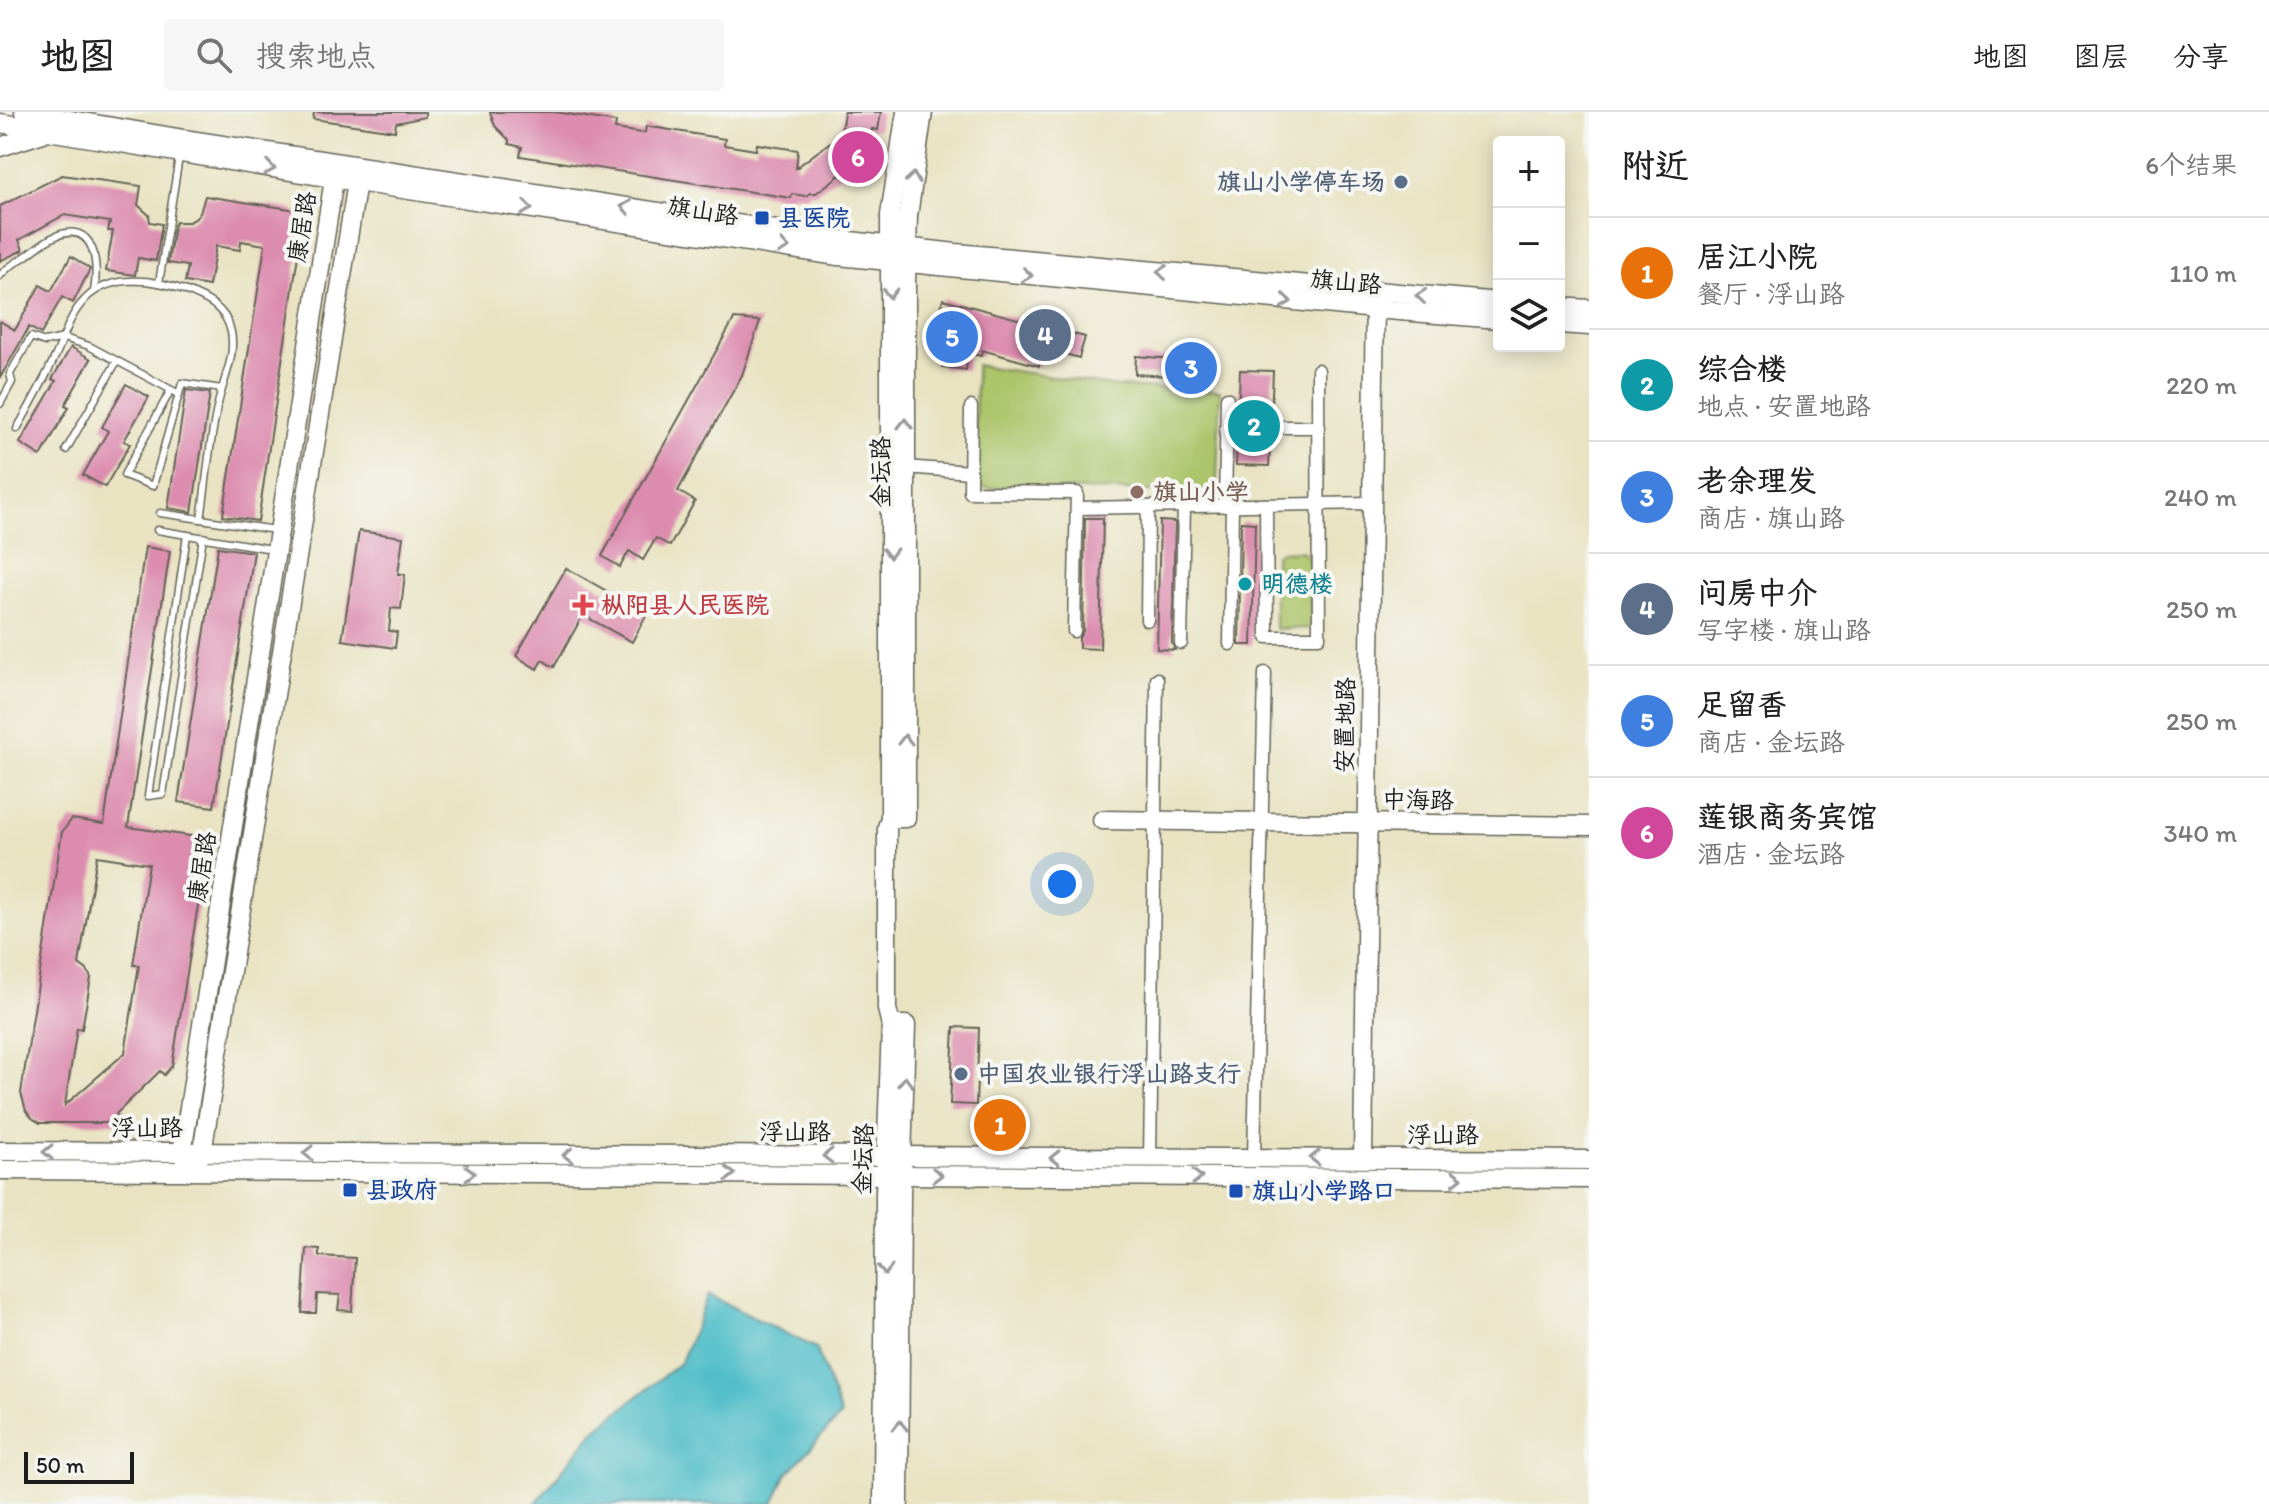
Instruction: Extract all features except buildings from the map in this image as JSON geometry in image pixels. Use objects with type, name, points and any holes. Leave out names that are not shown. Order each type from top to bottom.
[{"type":"main road","name":"金坛路","points":[[883,1504],[898,1025],[887,1009],[887,827],[898,818],[905,467],[898,254],[890,215],[906,112]]},
{"type":"main road","name":"金坛路","points":[[898,818],[898,254],[908,216],[923,112]]},
{"type":"main road","name":"旗山路","points":[[39,118],[180,153],[334,179],[838,256],[898,254]]},
{"type":"main road","name":"旗山路","points":[[0,123],[39,118],[898,254],[1375,301],[1493,318]]},
{"type":"main road","points":[[0,147],[39,118]]},
{"type":"main road","points":[[349,165],[357,182]]},
{"type":"main road","name":"康居路","points":[[182,1153],[334,179],[349,165]]},
{"type":"main road","name":"康居路","points":[[190,1171],[202,1153],[357,182]]},
{"type":"main road","name":"旗山路","points":[[1375,301],[1493,302]]},
{"type":"main road","name":"安置地路","points":[[1363,1158],[1375,301]]},
{"type":"main road","points":[[1565,307],[1589,309]]},
{"type":"main road","points":[[1565,324],[1589,326]]},
{"type":"main road","name":"中海路","points":[[1102,820],[1589,826]]},
{"type":"main road","name":"浮山路","points":[[0,1151],[1589,1179]]},
{"type":"main road","points":[[182,1153],[190,1171]]},
{"type":"main road","name":"浮山路","points":[[0,1170],[895,1166],[1150,1158],[1589,1160]]},
{"type":"main road","name":"金坛路","points":[[895,1166],[899,1504]]},
{"type":"street","points":[[1266,505],[1267,637],[1319,637],[1318,370]]},
{"type":"street","points":[[1227,398],[1230,644]]},
{"type":"street","points":[[971,407],[970,492],[1077,493],[1074,631]]},
{"type":"street","points":[[1282,427],[1319,427]]},
{"type":"street","points":[[905,467],[970,472]]},
{"type":"street","points":[[1077,508],[1372,503]]},
{"type":"street","points":[[1181,643],[1184,506]]},
{"type":"street","points":[[1147,620],[1148,507]]},
{"type":"street","points":[[1254,1158],[1265,673]]},
{"type":"street","points":[[1150,1158],[1157,679]]},
{"type":"lane","points":[[159,283],[180,153]]},
{"type":"lane","points":[[0,276],[47,240],[73,233],[93,246],[97,260],[94,291]]},
{"type":"lane","points":[[17,429],[81,303],[94,291],[125,281],[159,283],[200,296],[217,306],[227,319],[232,349],[217,404],[201,519]]},
{"type":"lane","points":[[0,404],[12,382],[10,374],[31,337],[45,342],[64,338],[89,346],[179,394]]},
{"type":"lane","points":[[66,450],[117,361]]},
{"type":"lane","points":[[171,390],[124,475],[153,486],[182,383],[222,389]]},
{"type":"lane","points":[[160,513],[201,519],[277,540]]},
{"type":"lane","points":[[191,518],[148,796],[163,794],[203,537]]},
{"type":"lane","points":[[157,530],[203,537],[277,540]]},
{"type":"lane","points":[[176,609],[192,611]]},
{"type":"lane","points":[[167,667],[183,669]]},
{"type":"lane","points":[[157,734],[172,736]]},
{"type":"green space","points":[[976,365],[1117,387],[1220,391],[1217,480],[1212,487],[1200,492],[984,488],[979,485],[975,474]]},
{"type":"green space","points":[[1301,551],[1310,559],[1311,628],[1275,629],[1275,556],[1280,552]]},
{"type":"water","points":[[708,1295],[816,1348],[841,1415],[786,1475],[773,1504],[535,1504],[594,1431],[681,1362]]},
{"type":"place","name":"莲银商务宾馆","points":[[858,157]]},
{"type":"place","name":"旗山小学停车场","points":[[1401,182]]},
{"type":"place","name":"县医院","points":[[762,218]]},
{"type":"place","name":"问房中介","points":[[1045,335]]},
{"type":"place","name":"足留香","points":[[952,337]]},
{"type":"place","name":"老余理发","points":[[1191,368]]},
{"type":"place","name":"综合楼","points":[[1254,426]]},
{"type":"place","name":"旗山小学","points":[[1137,492]]},
{"type":"place","name":"明德楼","points":[[1245,584]]},
{"type":"place","name":"枞阳县人民医院","points":[[583,605]]},
{"type":"place","name":"中国农业银行浮山路支行","points":[[961,1074]]},
{"type":"place","name":"居江小院","points":[[1000,1125]]},
{"type":"place","name":"县政府","points":[[350,1190]]},
{"type":"place","name":"旗山小学路口","points":[[1236,1191]]}]
